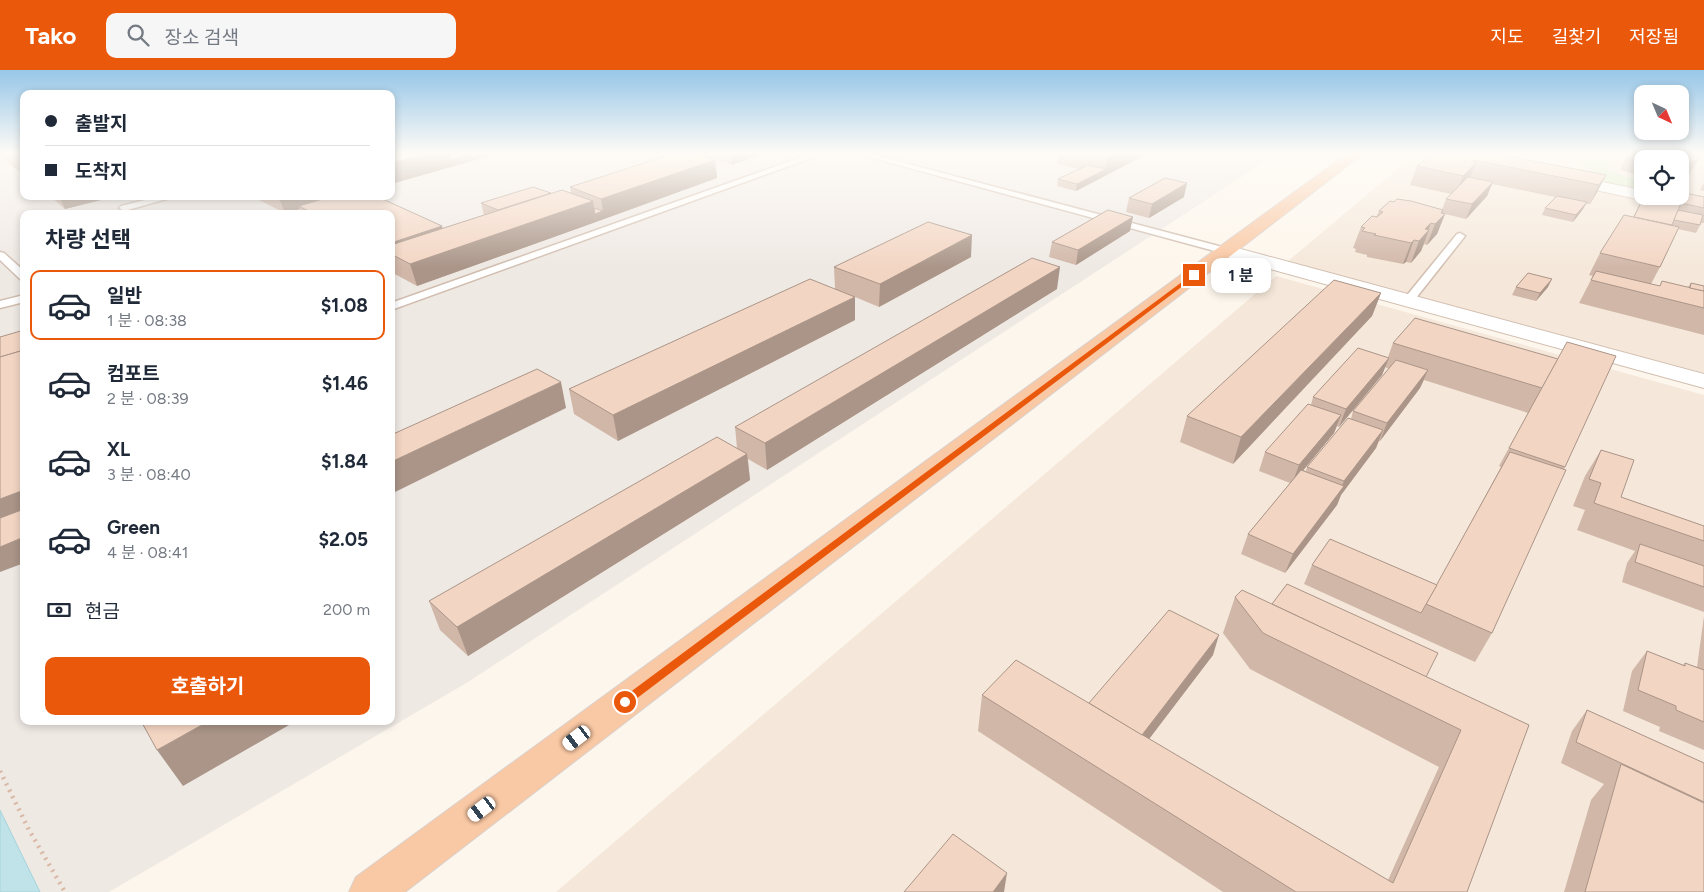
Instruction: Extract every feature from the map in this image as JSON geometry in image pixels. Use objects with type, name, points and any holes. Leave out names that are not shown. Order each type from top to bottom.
[{"type":"highway","points":[[372,892],[1306,191]]},
{"type":"street","points":[[1620,191],[1634,194]]},
{"type":"street","points":[[1226,251],[1704,381]]},
{"type":"lane","points":[[395,307],[715,191]]},
{"type":"lane","points":[[1002,191],[1226,251]]},
{"type":"lane","points":[[124,208],[157,200]]},
{"type":"lane","points":[[1408,301],[1460,236]]},
{"type":"lane","points":[[0,255],[20,273]]},
{"type":"lane","points":[[0,305],[20,299]]},
{"type":"path","points":[[0,772],[29,830],[66,892]]},
{"type":"shaded area","points":[[0,191],[20,191],[20,200],[395,200],[395,191],[1219,191],[468,682],[395,725],[395,210],[20,210],[20,725],[394,725],[109,892],[40,892],[0,814]]},
{"type":"shaded area","points":[[1371,191],[1606,191],[1634,197],[1634,205],[1678,205],[1704,210],[1704,373],[1287,262]]},
{"type":"shaded area","points":[[1689,191],[1704,191],[1704,203],[1689,199]]},
{"type":"shaded area","points":[[1276,276],[1704,395],[1704,892],[556,892]]},
{"type":"water","points":[[0,810],[40,892],[0,892]]},
{"type":"building","points":[[519,191],[551,193],[498,210],[481,203]]},
{"type":"building","points":[[558,191],[566,191],[593,201],[410,264],[395,256],[395,244]]},
{"type":"building","points":[[581,191],[623,191],[601,199]]},
{"type":"building","points":[[1141,191],[1173,191],[1152,204],[1129,198]]},
{"type":"building","points":[[1454,191],[1484,191],[1472,204],[1446,199]]},
{"type":"building","points":[[1689,194],[1704,197],[1704,208],[1689,205]]},
{"type":"building","points":[[1557,196],[1587,202],[1576,215],[1545,208]]},
{"type":"building","points":[[1397,199],[1443,210],[1441,213],[1445,214],[1435,224],[1431,223],[1425,229],[1429,230],[1419,241],[1414,240],[1411,243],[1362,231],[1365,228],[1361,227],[1372,216],[1377,217],[1383,212],[1379,211],[1390,201],[1394,202]]},
{"type":"building","points":[[319,200],[385,200],[442,226],[395,242],[395,210],[306,210],[299,206]]},
{"type":"building","points":[[1640,205],[1680,205],[1672,225],[1634,217]]},
{"type":"building","points":[[594,208],[603,211],[595,214]]},
{"type":"building","points":[[1108,210],[1133,217],[1078,250],[1052,242]]},
{"type":"building","points":[[1678,210],[1703,215],[1700,225],[1674,220]]},
{"type":"building","points":[[1624,215],[1679,227],[1660,267],[1600,253]]},
{"type":"building","points":[[928,222],[972,235],[880,284],[834,267]]},
{"type":"building","points":[[1032,258],[1060,267],[765,443],[735,427]]},
{"type":"building","points":[[1596,271],[1660,286],[1662,281],[1704,291],[1704,308],[1591,280]]},
{"type":"building","points":[[1528,273],[1552,279],[1540,293],[1516,287]]},
{"type":"building","points":[[810,279],[855,297],[613,415],[569,389]]},
{"type":"building","points":[[1334,280],[1381,293],[1241,437],[1187,416]]},
{"type":"building","points":[[1691,283],[1704,286],[1704,291],[1690,288]]},
{"type":"building","points":[[1415,318],[1558,359],[1542,388],[1393,343]]},
{"type":"building","points":[[20,331],[20,351],[0,357],[0,337]]},
{"type":"building","points":[[1567,342],[1616,356],[1565,467],[1509,448]]},
{"type":"building","points":[[1358,348],[1389,358],[1346,409],[1313,397]]},
{"type":"building","points":[[20,351],[20,492],[0,499],[0,357]]},
{"type":"building","points":[[1396,360],[1428,370],[1387,423],[1353,411]]},
{"type":"building","points":[[537,369],[561,382],[395,460],[395,433]]},
{"type":"building","points":[[1308,404],[1341,415],[1299,465],[1265,452]]},
{"type":"building","points":[[1348,418],[1383,430],[1344,481],[1307,467]]},
{"type":"building","points":[[717,437],[747,454],[457,627],[429,601]]},
{"type":"building","points":[[1601,450],[1634,460],[1621,497],[1704,526],[1704,541],[1594,503],[1601,483],[1589,479]]},
{"type":"building","points":[[1510,452],[1566,470],[1492,633],[1426,604]]},
{"type":"building","points":[[1301,470],[1344,486],[1293,554],[1248,534]]},
{"type":"building","points":[[20,510],[20,539],[0,547],[0,518]]},
{"type":"building","points":[[1330,539],[1437,585],[1421,613],[1312,565]]},
{"type":"building","points":[[1640,544],[1704,566],[1704,587],[1635,562]]},
{"type":"building","points":[[1287,584],[1438,653],[1426,677],[1272,604]]},
{"type":"building","points":[[1242,590],[1529,725],[1467,892],[1296,892],[982,695],[1016,660],[1393,883],[1461,730],[1263,633],[1235,597]]},
{"type":"building","points":[[1169,610],[1219,635],[1142,735],[1089,703]]},
{"type":"building","points":[[1647,651],[1685,666],[1685,663],[1704,670],[1704,722],[1676,710],[1676,706],[1638,690]]},
{"type":"building","points":[[1587,710],[1704,763],[1704,802],[1576,742]]},
{"type":"building","points":[[143,725],[202,725],[157,750]]},
{"type":"building","points":[[1621,764],[1704,803],[1704,892],[1585,892]]},
{"type":"building","points":[[953,834],[1007,873],[993,892],[904,892]]},
{"type":"route","points":[[625,702],[1194,275]]}]
